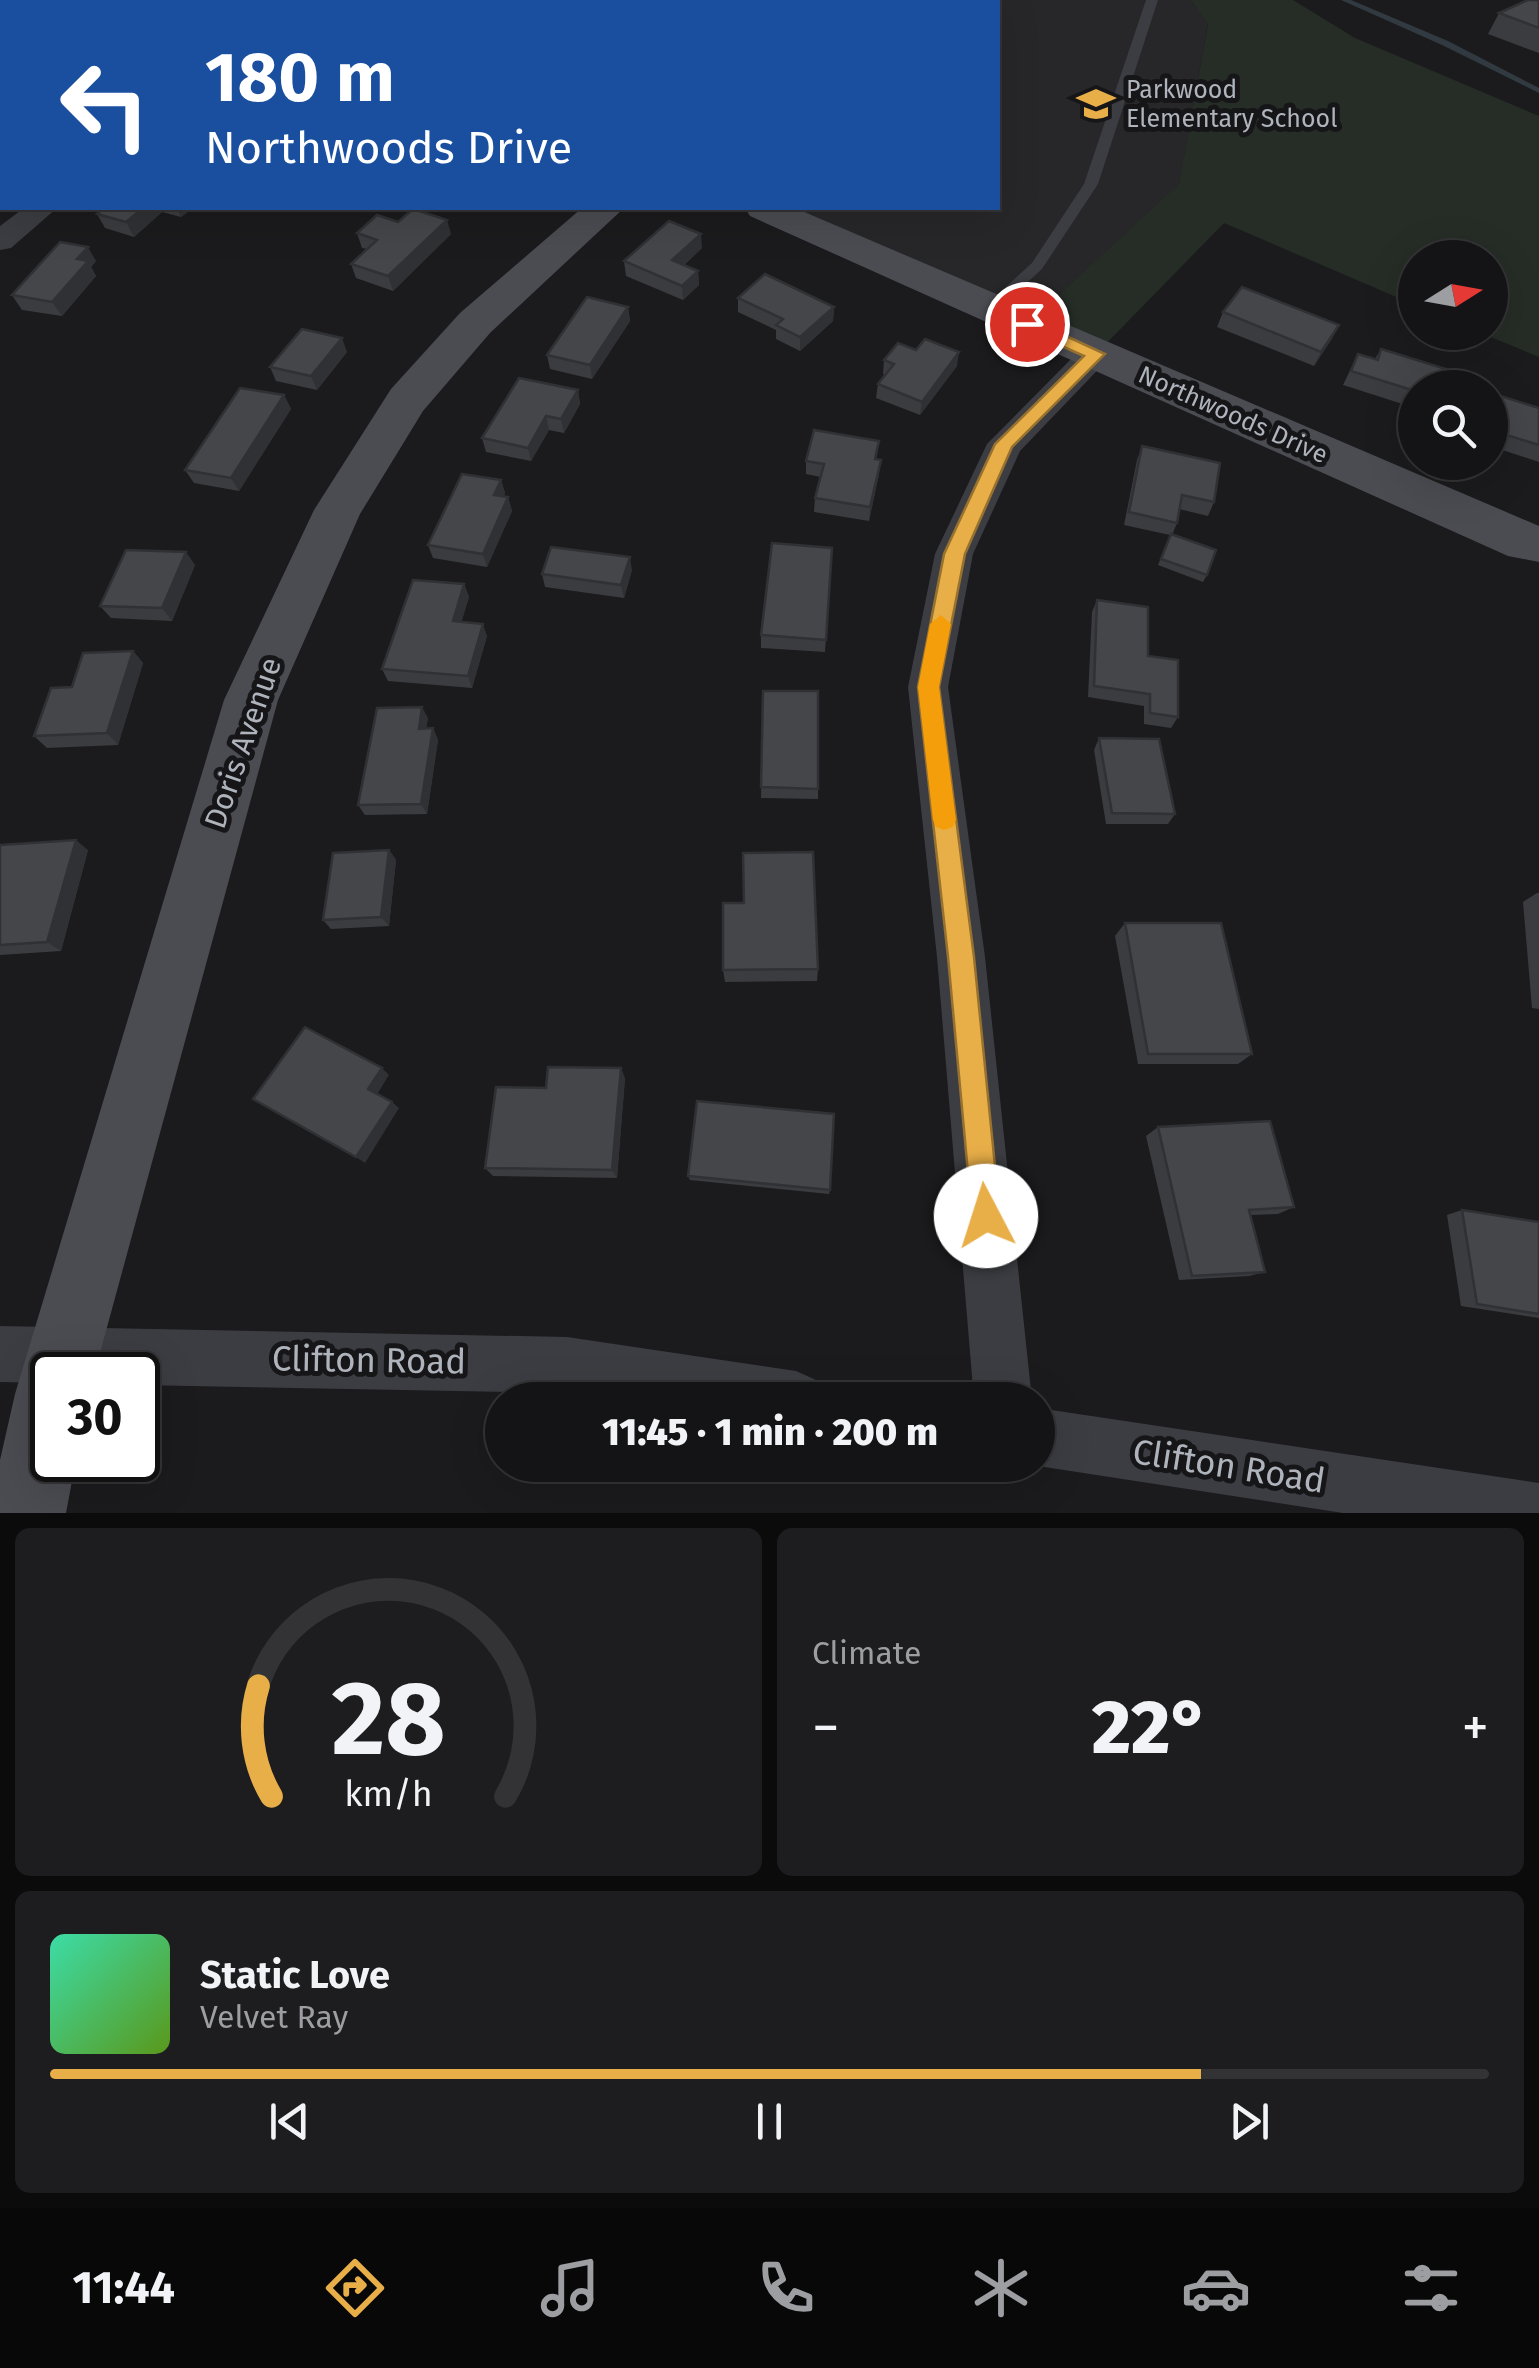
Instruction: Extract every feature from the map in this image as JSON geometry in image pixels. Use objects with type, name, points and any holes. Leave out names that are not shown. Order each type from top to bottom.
[{"type":"street","points":[[0,241],[39,210]]},
{"type":"street","name":"Doris Avenue","points":[[63,1352],[251,700],[338,510],[407,400],[452,348],[603,210]]},
{"type":"street","name":"Northwoods Drive","points":[[769,210],[1509,536],[1539,544]]},
{"type":"street","points":[[1001,1382],[961,957],[928,687],[954,554],[1004,444],[1096,354]]},
{"type":"street","name":"Clifton Road","points":[[0,1354],[30,1365]]},
{"type":"street","name":"Clifton Road","points":[[160,1372],[567,1365],[678,1382]]},
{"type":"street","name":"Clifton Road","points":[[1055,1440],[1539,1513]]},
{"type":"street","name":"Doris Avenue","points":[[27,1513],[34,1482]]},
{"type":"lane","points":[[992,308],[1037,266],[1092,184],[1152,0]]},
{"type":"shaded area","name":"Parkwood Elementary School","points":[[1000,0],[1191,0],[1208,23],[1179,185],[1027,324],[769,210],[1000,210]]},
{"type":"shaded area","points":[[1191,0],[1293,0],[1355,38],[1539,116],[1539,357],[1508,344],[1508,240],[1398,240],[1398,298],[1224,223],[1096,354],[1027,324],[1179,184],[1208,24]]},
{"type":"building","points":[[1528,0],[1539,0],[1539,28],[1499,13]]},
{"type":"building","points":[[102,210],[141,210],[126,222],[97,214]]},
{"type":"building","points":[[412,210],[447,220],[388,276],[351,264],[377,240],[357,233],[377,215],[398,222]]},
{"type":"building","points":[[669,221],[701,234],[672,260],[698,271],[682,286],[624,261]]},
{"type":"building","points":[[60,242],[88,247],[77,259],[88,261],[52,302],[12,295]]},
{"type":"building","points":[[765,274],[834,307],[800,337],[776,325],[783,319],[738,298]]},
{"type":"building","points":[[1242,287],[1339,325],[1321,352],[1223,312]]},
{"type":"building","points":[[587,297],[628,307],[590,365],[547,355]]},
{"type":"building","points":[[302,329],[342,338],[311,376],[270,367]]},
{"type":"building","points":[[925,339],[959,352],[922,402],[878,384],[894,364],[884,360],[898,343],[916,350]]},
{"type":"building","points":[[1381,349],[1446,369],[1398,370],[1398,386],[1351,371],[1358,354],[1378,360]]},
{"type":"building","points":[[519,378],[578,390],[561,419],[546,416],[528,448],[482,438]]},
{"type":"building","points":[[240,388],[284,395],[231,478],[185,470]]},
{"type":"building","points":[[1508,398],[1539,408],[1539,445],[1508,436]]},
{"type":"building","points":[[814,430],[879,441],[875,459],[881,460],[870,507],[815,498],[824,464],[806,461]]},
{"type":"building","points":[[1142,446],[1220,463],[1214,502],[1182,495],[1177,523],[1129,512]]},
{"type":"building","points":[[462,474],[501,480],[494,495],[508,497],[483,554],[428,545]]},
{"type":"building","points":[[1171,534],[1216,550],[1207,575],[1161,559]]},
{"type":"building","points":[[772,543],[832,548],[826,640],[761,635]]},
{"type":"building","points":[[551,547],[630,557],[621,585],[542,574]]},
{"type":"building","points":[[126,550],[186,552],[162,608],[100,606]]},
{"type":"building","points":[[413,580],[464,584],[453,621],[483,624],[468,676],[382,669]]},
{"type":"building","points":[[1097,600],[1148,607],[1148,656],[1178,660],[1178,717],[1150,713],[1150,694],[1094,686]]},
{"type":"building","points":[[133,651],[107,733],[34,736],[51,688],[72,687],[83,653]]},
{"type":"building","points":[[763,691],[818,691],[818,789],[761,787]]},
{"type":"building","points":[[422,707],[419,729],[433,728],[421,804],[358,805],[377,708]]},
{"type":"building","points":[[1099,738],[1159,739],[1175,814],[1112,813]]},
{"type":"building","points":[[76,840],[47,942],[0,945],[0,845]]},
{"type":"building","points":[[389,850],[381,917],[323,920],[333,853]]},
{"type":"building","points":[[813,852],[818,969],[723,970],[723,903],[744,903],[743,853]]},
{"type":"building","points":[[1125,923],[1221,923],[1252,1054],[1148,1054]]},
{"type":"building","points":[[305,1027],[382,1068],[368,1089],[392,1102],[356,1157],[253,1099]]},
{"type":"building","points":[[548,1067],[621,1068],[612,1170],[485,1168],[496,1087],[546,1088]]},
{"type":"building","points":[[697,1101],[834,1114],[830,1190],[688,1176]]},
{"type":"building","points":[[1270,1121],[1294,1207],[1249,1210],[1265,1272],[1192,1276],[1158,1127]]},
{"type":"building","points":[[1462,1210],[1539,1222],[1539,1314],[1477,1304]]},
{"type":"waterway","points":[[1345,0],[1445,43],[1539,91]]},
{"type":"slow traffic","points":[[941,624],[928,687],[944,820]]},
{"type":"place","name":"Parkwood Elementary School","points":[[1096,104]]},
{"type":"route","points":[[986,1216],[961,957],[928,687],[954,554],[1004,444],[1096,354],[1027,324]]}]
